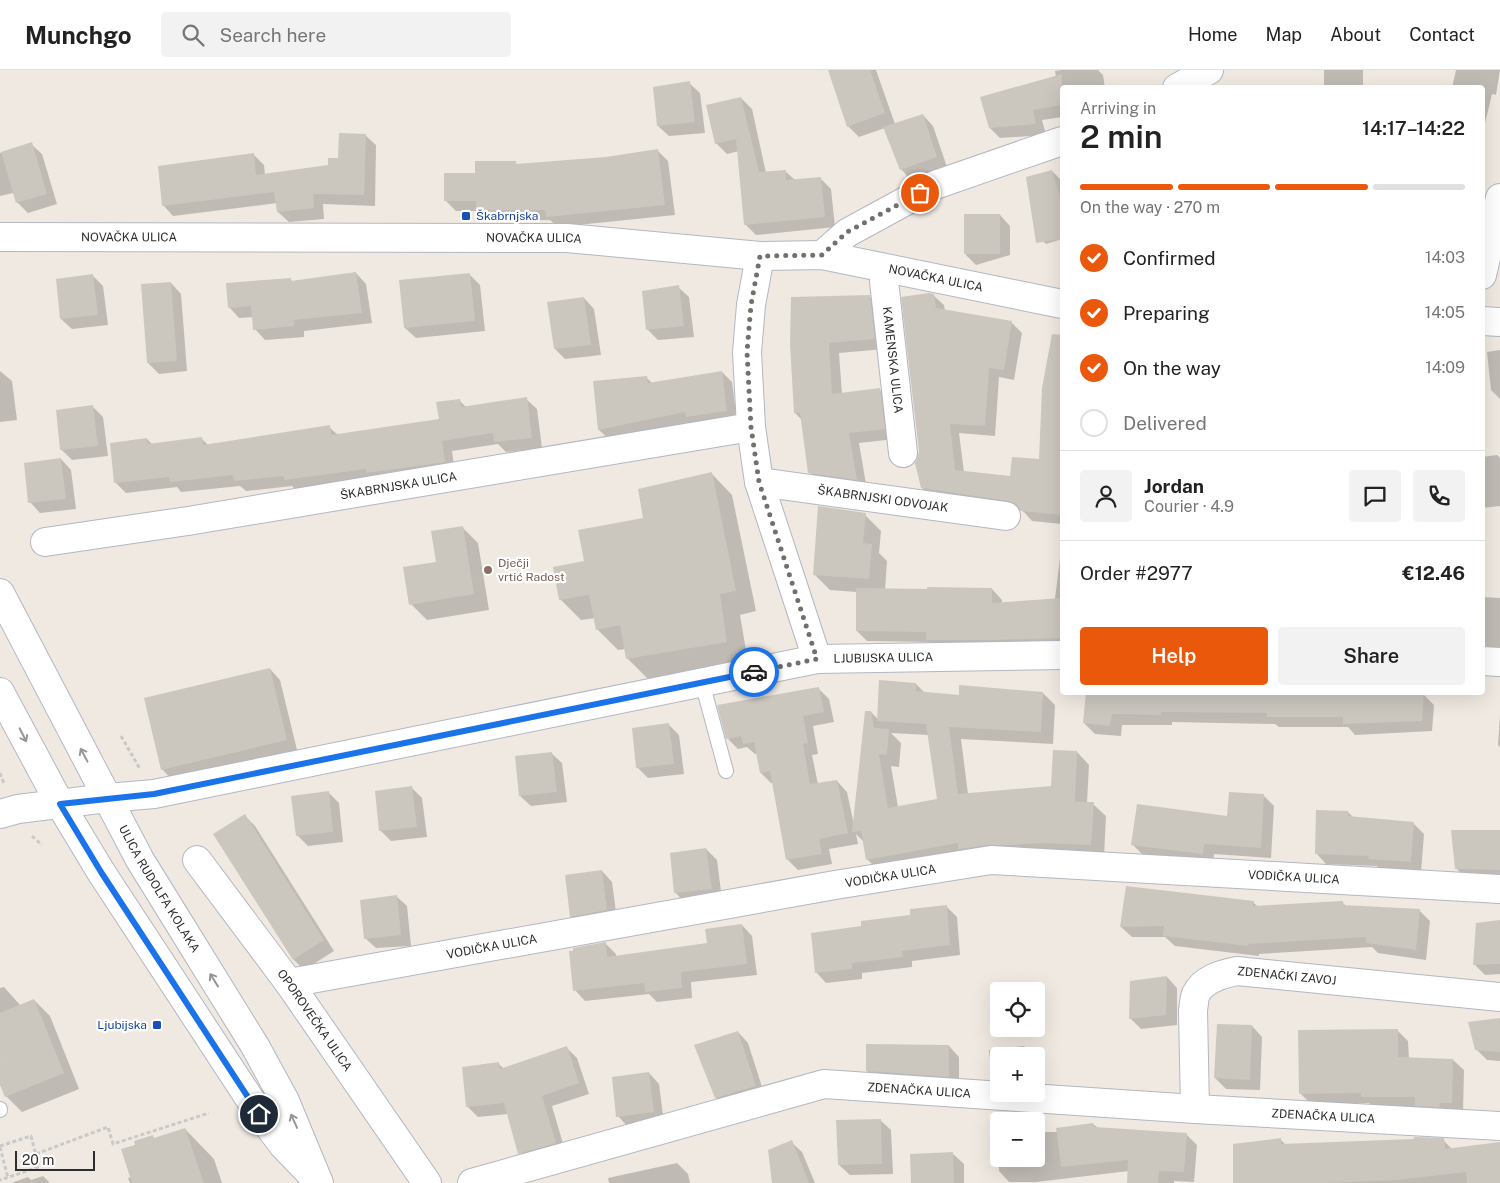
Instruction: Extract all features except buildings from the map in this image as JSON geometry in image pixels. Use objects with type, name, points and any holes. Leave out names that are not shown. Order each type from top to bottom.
[{"type":"street","points":[[1181,85],[1208,70]]},
{"type":"street","points":[[822,255],[847,232],[935,185],[1060,142]]},
{"type":"street","points":[[1485,262],[1500,198]]},
{"type":"street","name":"NOVAČKA ULICA","points":[[0,237],[567,238],[760,256],[822,255],[1060,304]]},
{"type":"street","points":[[760,256],[751,305],[747,352],[751,427],[759,482],[817,659]]},
{"type":"street","name":"KAMENSKA ULICA","points":[[888,269],[884,281],[903,452]]},
{"type":"street","points":[[1485,320],[1500,322]]},
{"type":"street","name":"ŠKABRNJSKA ULICA","points":[[45,542],[188,521],[751,427]]},
{"type":"street","name":"ŠKABRNJSKI ODVOJAK","points":[[759,482],[1006,516]]},
{"type":"street","name":"ULICA RUDOLFA KOLAKA","points":[[0,593],[148,874],[256,1046],[285,1101],[319,1183]]},
{"type":"street","name":"LJUBIJSKA ULICA","points":[[0,814],[18,809],[154,794],[817,659],[1060,655]]},
{"type":"street","points":[[1485,661],[1500,662]]},
{"type":"street","name":"ULICA RUDOLFA KOLAKA","points":[[0,692],[60,804],[101,872],[259,1114],[283,1145],[319,1183]]},
{"type":"street","name":"OPOROVEČKA ULICA","points":[[197,860],[289,983],[427,1183]]},
{"type":"street","name":"VODIČKA ULICA","points":[[289,983],[835,885],[991,860],[1500,889]]},
{"type":"street","name":"ZDENAČKI ZAVOJ","points":[[1195,1109],[1193,1010],[1195,994],[1206,982],[1220,974],[1236,970],[1500,997]]},
{"type":"street","name":"ZDENAČKA ULICA","points":[[472,1183],[824,1084],[1195,1109],[1500,1126]]},
{"type":"lane","points":[[702,682],[726,771]]},
{"type":"path","points":[[121,736],[140,769]]},
{"type":"path","points":[[0,773],[4,784]]},
{"type":"path","points":[[30,832],[30,835],[42,845]]},
{"type":"path","points":[[0,1063],[9,1060]]},
{"type":"path","points":[[36,1154],[108,1127],[113,1144],[209,1113]]},
{"type":"path","points":[[0,1180],[8,1178],[39,1167],[31,1136],[0,1147],[8,1178]]},
{"type":"way so far","points":[[754,672],[817,659],[759,482],[751,427],[747,352],[751,305],[760,256],[822,255],[847,232],[920,193]]},
{"type":"place","name":"Škabrnjska","points":[[466,216]]},
{"type":"place","name":"Dječji vrtić Radost","points":[[488,570]]},
{"type":"place","name":"Ljubijska","points":[[157,1025]]},
{"type":"route","points":[[259,1114],[101,872],[60,804],[154,794],[754,672]]}]
